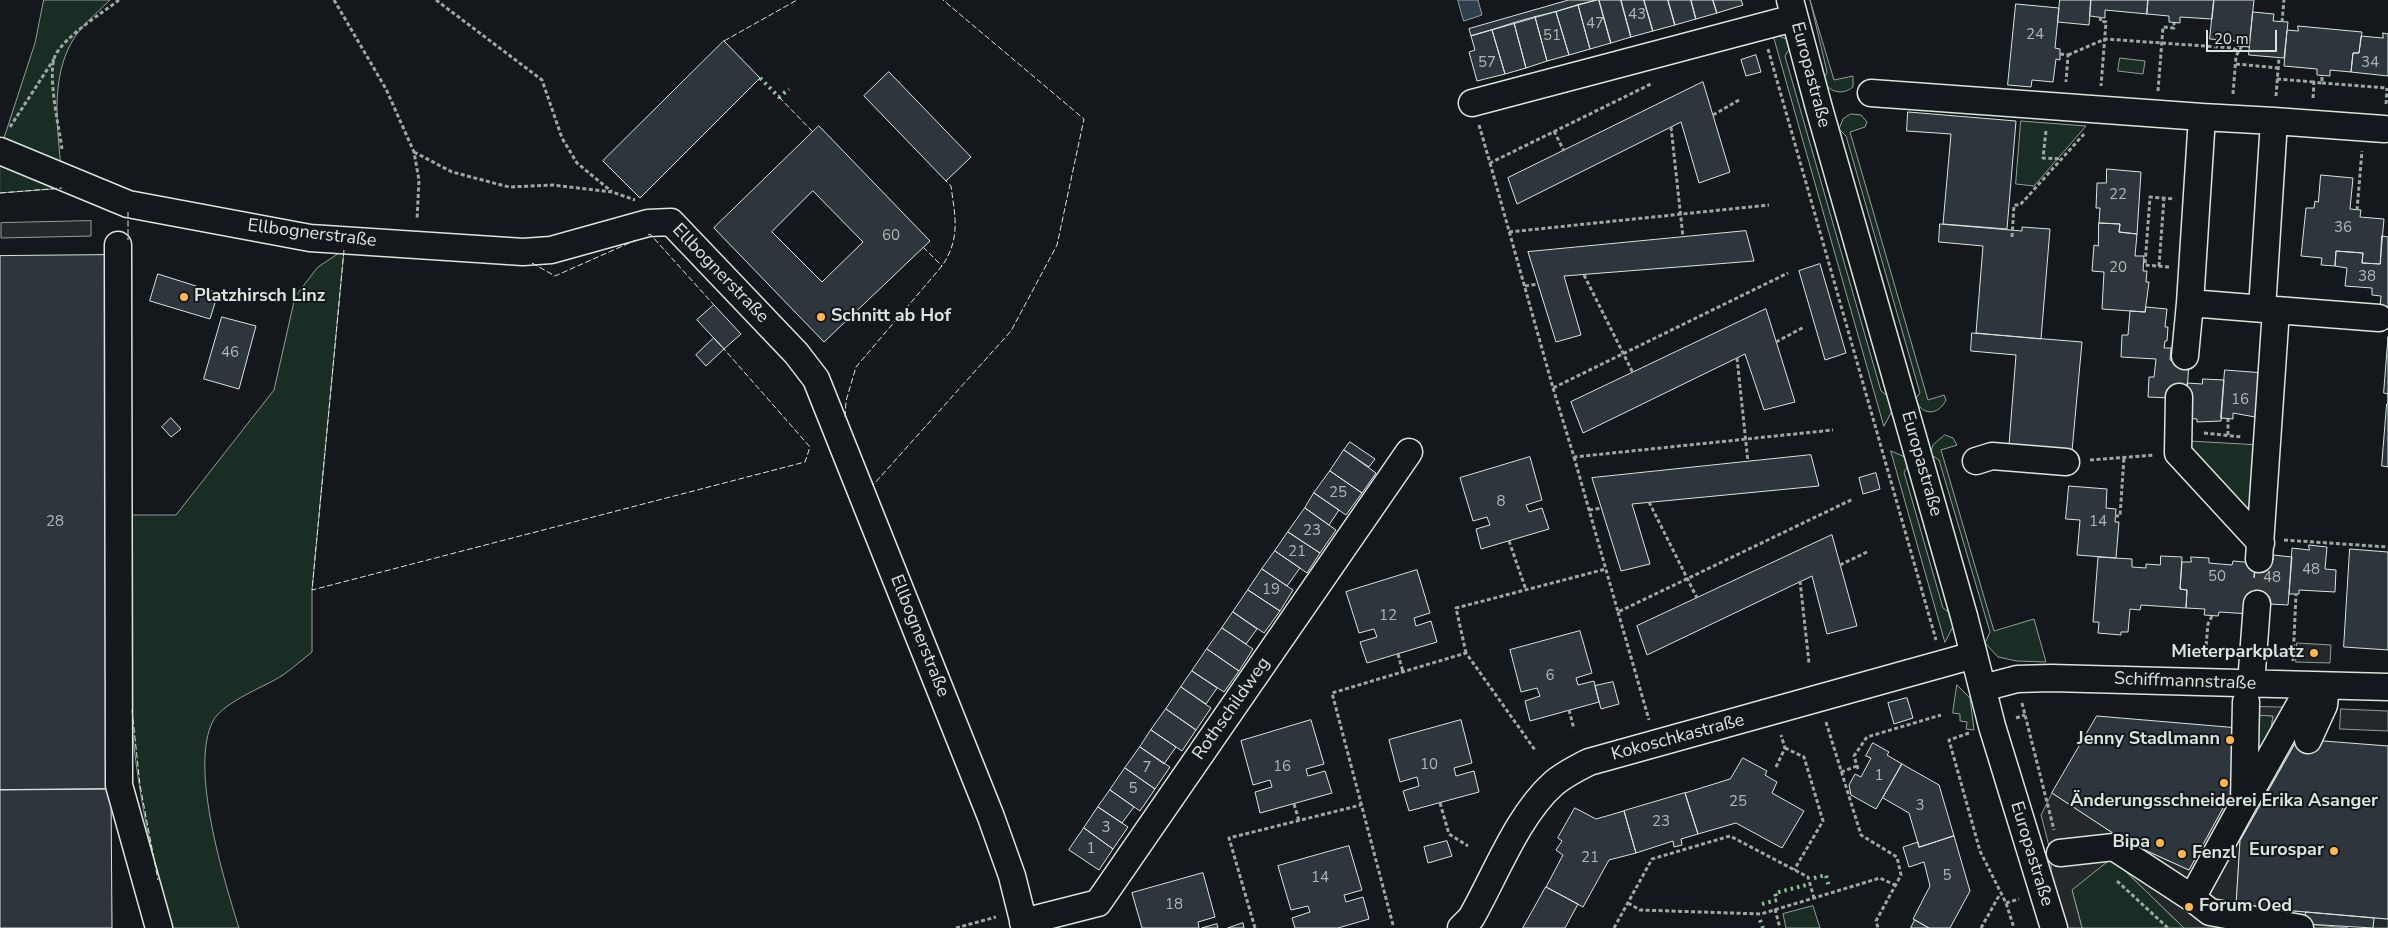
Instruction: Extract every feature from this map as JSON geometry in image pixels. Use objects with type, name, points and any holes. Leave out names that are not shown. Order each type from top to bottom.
[{"type":"street","points":[[1472,103],[1762,26],[1792,9]]},
{"type":"street","name":"Europastraße","points":[[1792,9],[1983,688],[1992,726],[2054,928]]},
{"type":"street","points":[[1870,93],[2374,129]]},
{"type":"street","points":[[2185,356],[2202,117]]},
{"type":"street","points":[[2261,547],[2268,439],[2274,121]]},
{"type":"street","name":"Ellbognerstraße","points":[[2,143],[66,177],[128,204],[310,238],[524,252],[551,250],[648,223],[671,222],[796,353],[812,371],[822,390],[991,817],[1012,876],[1023,920]]},
{"type":"street","points":[[118,245],[119,785],[159,928]]},
{"type":"street","points":[[2190,303],[2379,318]]},
{"type":"street","points":[[2179,397],[2179,442],[2261,547]]},
{"type":"street","name":"Rothschildweg","points":[[1023,920],[1098,902],[1409,452]]},
{"type":"street","points":[[1976,461],[1992,456],[2066,462]]},
{"type":"street","points":[[2244,803],[2249,693],[2257,604]]},
{"type":"street","name":"Kokoschkastraße","points":[[1461,928],[1474,912],[1523,821],[1536,802],[1553,783],[1589,762],[1974,656]]},
{"type":"street","name":"Schiffmannstraße","points":[[1983,688],[2016,679],[2051,678],[2249,693],[2326,686],[2388,687]]},
{"type":"street","points":[[2308,740],[2324,705],[2326,686]]},
{"type":"street","points":[[2201,913],[2244,803],[2300,704]]},
{"type":"street","name":"Europastraße","points":[[2060,853],[2114,846],[2201,913],[2248,924],[2300,928]]},
{"type":"path","points":[[2,143],[55,56],[74,35],[120,0]]},
{"type":"path","points":[[334,0],[386,89],[414,152],[419,180],[414,246]]},
{"type":"path","points":[[414,152],[452,172],[509,186],[553,184],[612,192],[577,163],[562,138],[542,80],[436,0]]},
{"type":"path","points":[[2282,22],[2284,0]]},
{"type":"path","points":[[2012,237],[2014,205],[2020,206],[2103,109],[2106,22],[2100,21],[2101,17]]},
{"type":"path","points":[[2156,113],[2163,27],[2174,28],[2174,23]]},
{"type":"path","points":[[1762,26],[1938,648]]},
{"type":"path","points":[[2060,54],[2068,55],[2105,39],[2233,48],[2239,52]]},
{"type":"path","points":[[2231,118],[2236,56],[2242,46]]},
{"type":"path","points":[[2062,159],[2043,158],[2068,55]]},
{"type":"path","points":[[55,56],[52,79],[66,177]]},
{"type":"path","points":[[2274,121],[2279,58]]},
{"type":"path","points":[[2236,64],[2278,68]]},
{"type":"path","points":[[1490,163],[1662,79]]},
{"type":"path","points":[[2277,79],[2314,82]]},
{"type":"path","points":[[2322,83],[2387,88]]},
{"type":"path","points":[[1713,115],[1739,100]]},
{"type":"path","points":[[1472,103],[1656,744]]},
{"type":"path","points":[[1671,127],[1682,237]]},
{"type":"path","points":[[2358,210],[2374,129]]},
{"type":"path","points":[[1554,131],[1564,150]]},
{"type":"path","points":[[2192,268],[2144,265],[2150,197],[2197,200]]},
{"type":"path","points":[[2159,266],[2164,198]]},
{"type":"path","points":[[1509,232],[1769,205]]},
{"type":"path","points":[[1553,388],[1788,273]]},
{"type":"path","points":[[1584,274],[1633,373]]},
{"type":"path","points":[[1525,286],[1538,284]]},
{"type":"path","points":[[1776,342],[1804,327]]},
{"type":"path","points":[[1737,358],[1748,462]]},
{"type":"path","points":[[2228,419],[2228,435]]},
{"type":"path","points":[[1574,457],[1833,430]]},
{"type":"path","points":[[2066,462],[2124,457],[2179,442],[2228,435],[2268,439]]},
{"type":"path","points":[[2115,516],[2120,516],[2124,457]]},
{"type":"path","points":[[1618,612],[1853,499]]},
{"type":"path","points":[[1649,502],[1697,598]]},
{"type":"path","points":[[1589,510],[1602,508]]},
{"type":"path","points":[[1510,541],[1526,590]]},
{"type":"path","points":[[2261,547],[2388,547]]},
{"type":"path","points":[[1840,565],[1867,552]]},
{"type":"path","points":[[1535,750],[1466,653],[1456,608],[1606,569]]},
{"type":"path","points":[[1800,581],[1809,663]]},
{"type":"path","points":[[2293,666],[2296,594]]},
{"type":"path","points":[[2205,663],[2208,624],[2212,616]]},
{"type":"path","points":[[1393,925],[1332,693],[1466,653]]},
{"type":"path","points":[[1398,654],[1404,672]]},
{"type":"path","points":[[1570,710],[1574,729]]},
{"type":"path","points":[[1842,772],[1857,768],[1854,756],[1867,737],[1941,715]]},
{"type":"path","points":[[2025,715],[2039,763],[2060,853]]},
{"type":"path","points":[[1826,720],[1861,835],[1897,857],[1901,875],[1876,921],[1878,928]]},
{"type":"path","points":[[1975,731],[1948,740],[1980,850],[2014,928]]},
{"type":"path","points":[[1776,767],[1785,748],[1780,732]]},
{"type":"path","points":[[1785,748],[1804,757],[1823,820],[1793,870]]},
{"type":"path","points":[[1440,803],[1450,834],[1468,846]]},
{"type":"path","points":[[1294,804],[1299,821]]},
{"type":"path","points":[[1254,928],[1229,838],[1361,805]]},
{"type":"path","points":[[1614,928],[1652,859],[1730,836],[1808,878],[1814,898]]},
{"type":"path","points":[[1628,903],[1640,910],[1761,914],[1880,878],[1896,885]]},
{"type":"path","points":[[2114,879],[2168,928]]},
{"type":"path","points":[[1981,928],[2000,894]]},
{"type":"path","points":[[1775,910],[1780,928]]},
{"type":"path","points":[[956,928],[1023,920]]},
{"type":"green space","points":[[44,0],[110,0],[80,30],[70,45],[63,61],[57,96],[61,168],[2,144],[35,43]]},
{"type":"green space","points":[[1810,0],[1834,80],[1853,76],[1853,87],[1849,90],[1840,92],[1832,90],[1822,80],[1827,73]]},
{"type":"green space","points":[[1773,34],[1787,39],[1791,46],[1785,56],[1881,391],[1889,397],[1893,409],[1884,426]]},
{"type":"green space","points":[[2120,58],[2145,61],[2143,74],[2118,71]]},
{"type":"green space","points":[[1851,114],[1861,115],[1867,122],[1865,127],[1850,132],[1928,400],[1944,395],[1946,400],[1935,411],[1930,412],[1922,409],[1915,399],[1920,393],[1846,136],[1839,129],[1843,119]]},
{"type":"green space","points":[[2021,121],[2086,126],[2034,186],[2016,184]]},
{"type":"green space","points":[[0,159],[66,188],[0,193]]},
{"type":"green space","points":[[344,250],[312,590],[312,652],[283,675],[226,707],[213,721],[207,741],[205,766],[211,824],[225,882],[239,928],[171,928],[144,812],[135,752],[129,671],[127,515],[176,515],[274,390],[295,297],[317,268]]},
{"type":"green space","points":[[1945,435],[1953,438],[1957,445],[1941,450],[1994,631],[2034,619],[2046,662],[2017,661],[1998,657],[1985,643],[1990,632],[1939,460],[1930,454],[1933,445]]},
{"type":"green space","points":[[2189,441],[2260,445],[2255,528],[2188,449]]},
{"type":"green space","points":[[1891,451],[1905,457],[1910,464],[1904,472],[1943,608],[1953,615],[1954,625],[1945,642]]},
{"type":"green space","points":[[1957,685],[1970,698],[1974,730],[1966,729],[1967,722],[1960,721],[1960,714],[1953,713]]},
{"type":"green space","points":[[2254,714],[2273,716],[2268,750],[2253,749]]},
{"type":"green space","points":[[2112,858],[2184,928],[2082,928],[2072,890]]},
{"type":"green space","points":[[1813,906],[1820,928],[1786,928],[1783,914]]},
{"type":"shaded area","points":[[91,221],[91,236],[1,238],[1,223]]},
{"type":"shaded area","name":"Mieterparkplatz","points":[[2297,643],[2331,645],[2330,663],[2296,662]]},
{"type":"shaded area","points":[[2241,706],[2315,708],[2240,841],[2236,906],[2306,912],[2305,924],[2348,928],[2184,928],[2112,858],[2072,890],[2082,928],[2063,928],[2051,873],[2051,854],[2041,815],[2052,793],[2125,841],[2189,870],[2234,788]],"holes":[[[2254,715],[2273,716],[2268,750],[2253,749]]]},
{"type":"shaded area","points":[[2341,709],[2388,711],[2388,731],[2340,729]]},
{"type":"shaded area","points":[[2374,918],[2388,919],[2388,928],[2373,928]]},
{"type":"water","points":[[1458,0],[1478,0],[1482,15],[1464,21]]},
{"type":"building","points":[[1569,0],[1596,0],[1471,36],[1469,29]]},
{"type":"building","points":[[1599,0],[1621,0],[1631,37],[1611,43]]},
{"type":"building","points":[[1599,0],[1611,43],[1590,49],[1578,5]]},
{"type":"building","points":[[1621,0],[1644,0],[1653,31],[1631,37]]},
{"type":"building","points":[[1644,0],[1668,0],[1675,25],[1653,31]]},
{"type":"building","points":[[1668,0],[1691,0],[1696,19],[1675,25]]},
{"type":"building","points":[[1691,0],[1713,0],[1717,13],[1696,19]]},
{"type":"building","points":[[1713,0],[1741,0],[1743,5],[1717,13]]},
{"type":"building","points":[[2060,0],[2091,0],[2089,25],[2058,22]]},
{"type":"building","points":[[2091,0],[2148,0],[2147,14],[2105,10],[2105,18],[2090,16]]},
{"type":"building","points":[[2148,0],[2214,0],[2212,19],[2180,17],[2180,23],[2169,22],[2169,16],[2147,14]]},
{"type":"building","points":[[2214,0],[2254,0],[2249,47],[2237,46],[2237,41],[2210,39]]},
{"type":"building","points":[[2016,4],[2059,8],[2055,48],[2060,49],[2060,60],[2056,59],[2053,82],[2032,80],[2031,87],[2008,85]]},
{"type":"building","points":[[1578,5],[1590,49],[1569,55],[1556,12]]},
{"type":"building","points":[[1556,12],[1569,55],[1547,61],[1535,17]]},
{"type":"building","points":[[2253,12],[2274,14],[2273,21],[2288,22],[2284,58],[2249,55]]},
{"type":"building","points":[[1535,17],[1547,61],[1526,68],[1514,23]]},
{"type":"building","points":[[1514,23],[1526,68],[1505,74],[1492,30]]},
{"type":"building","points":[[2298,26],[2362,32],[2359,53],[2353,53],[2351,72],[2330,70],[2330,76],[2317,75],[2317,69],[2284,66],[2287,30],[2298,31]]},
{"type":"building","points":[[1492,30],[1505,74],[1477,81],[1469,52],[1475,50],[1471,36]]},
{"type":"building","points":[[2383,33],[2388,34],[2388,76],[2351,72],[2353,53],[2359,53],[2361,36],[2383,38]]},
{"type":"building","points":[[724,41],[760,78],[640,198],[603,161]]},
{"type":"building","points":[[1756,55],[1761,72],[1746,76],[1741,60]]},
{"type":"building","points":[[889,72],[971,157],[946,181],[864,96]]},
{"type":"building","points":[[1703,82],[1730,172],[1699,183],[1681,122],[1517,204],[1508,178]]},
{"type":"building","points":[[1908,112],[2016,121],[2007,229],[1943,224],[1951,134],[1907,131]]},
{"type":"building","points":[[819,126],[930,241],[824,342],[714,228]],"holes":[[[813,191],[863,242],[822,282],[772,232]]]},
{"type":"building","points":[[2107,169],[2141,172],[2137,234],[2119,232],[2120,224],[2099,223],[2100,208],[2096,208],[2097,183],[2106,183]]},
{"type":"building","points":[[2321,175],[2353,178],[2350,209],[2361,210],[2360,217],[2384,219],[2380,264],[2362,263],[2363,253],[2336,251],[2335,266],[2321,265],[2322,258],[2301,256],[2306,208],[2314,208],[2315,201],[2318,202]]},
{"type":"building","points":[[2099,223],[2120,224],[2119,232],[2137,234],[2135,256],[2144,256],[2143,271],[2147,271],[2146,282],[2149,282],[2145,312],[2102,309],[2104,272],[2092,271],[2094,245],[2098,246]]},
{"type":"building","points":[[1940,224],[2022,231],[2022,227],[2050,229],[2041,339],[1976,333],[1983,246],[1939,242]]},
{"type":"building","points":[[1746,231],[1754,261],[1564,276],[1581,335],[1556,342],[1528,252]]},
{"type":"building","points":[[2382,236],[2388,237],[2388,329],[2378,328],[2381,296],[2372,295],[2372,288],[2345,286],[2347,268],[2335,266],[2336,251],[2363,253],[2362,263],[2380,264]]},
{"type":"building","points":[[108,255],[111,789],[0,790],[0,256]]},
{"type":"building","points":[[1820,264],[1846,353],[1825,360],[1799,271]]},
{"type":"building","name":"Platzhirsch Linz","points":[[158,274],[218,293],[210,319],[150,301]]},
{"type":"building","points":[[714,305],[741,334],[724,349],[697,320]]},
{"type":"building","points":[[2146,307],[2167,309],[2165,327],[2168,327],[2167,341],[2165,341],[2164,348],[2171,348],[2170,360],[2189,362],[2187,392],[2170,398],[2148,397],[2149,377],[2154,377],[2156,359],[2121,357],[2122,335],[2128,335],[2130,311],[2145,312]]},
{"type":"building","points":[[1766,309],[1795,402],[1764,410],[1745,354],[1583,433],[1571,402]]},
{"type":"building","points":[[222,317],[256,326],[239,389],[204,379]]},
{"type":"building","points":[[1972,333],[2082,342],[2072,451],[2009,445],[2016,355],[1971,351]]},
{"type":"building","points":[[2388,337],[2388,394],[2384,393]]},
{"type":"building","points":[[714,338],[724,349],[706,366],[696,355]]},
{"type":"building","points":[[2225,370],[2265,373],[2259,414],[2255,414],[2255,417],[2233,413],[2233,419],[2221,418]]},
{"type":"building","points":[[2203,379],[2224,380],[2221,421],[2197,422],[2197,419],[2185,418],[2187,383],[2202,384]]},
{"type":"building","points":[[2388,404],[2388,467],[2382,466]]},
{"type":"building","points":[[171,418],[181,429],[171,437],[162,427]]},
{"type":"building","points":[[1350,442],[1375,459],[1369,467],[1344,450]]},
{"type":"building","points":[[1344,450],[1376,473],[1362,493],[1330,471]]},
{"type":"building","points":[[1811,455],[1819,486],[1632,504],[1650,564],[1621,571],[1592,478]]},
{"type":"building","points":[[1530,457],[1542,500],[1526,505],[1529,512],[1542,508],[1549,529],[1481,549],[1476,529],[1490,525],[1487,517],[1473,521],[1460,478]]},
{"type":"building","points":[[1330,471],[1362,493],[1346,515],[1314,493]]},
{"type":"building","points":[[1876,473],[1880,489],[1863,494],[1859,478]]},
{"type":"building","points":[[2069,486],[2107,489],[2106,508],[2116,509],[2115,522],[2119,522],[2116,558],[2077,555],[2080,520],[2066,519]]},
{"type":"building","points":[[1314,493],[1339,510],[1329,525],[1305,508]]},
{"type":"building","points":[[1305,508],[1336,530],[1320,553],[1288,532]]},
{"type":"building","points":[[1288,532],[1320,553],[1307,573],[1275,551]]},
{"type":"building","points":[[1832,535],[1857,626],[1827,634],[1812,576],[1647,655],[1637,626]]},
{"type":"building","points":[[2309,545],[2327,547],[2325,569],[2336,570],[2335,592],[2299,590],[2299,594],[2289,594],[2292,548],[2309,550]]},
{"type":"building","points":[[2350,549],[2388,552],[2388,650],[2344,647]]},
{"type":"building","points":[[1275,551],[1300,568],[1287,586],[1262,569]]},
{"type":"building","points":[[2273,555],[2292,557],[2288,605],[2252,603],[2256,559],[2273,560]]},
{"type":"building","points":[[2161,556],[2182,557],[2180,589],[2187,590],[2186,608],[2141,605],[2140,610],[2130,609],[2128,632],[2121,632],[2121,635],[2098,633],[2099,622],[2093,622],[2098,557],[2132,559],[2132,567],[2146,568],[2146,564],[2160,565]]},
{"type":"building","points":[[2191,557],[2209,558],[2209,563],[2232,565],[2233,561],[2255,563],[2251,614],[2219,612],[2218,616],[2204,615],[2205,609],[2186,608],[2187,590],[2180,589],[2182,562],[2191,562]]},
{"type":"building","points":[[1262,569],[1293,590],[1280,611],[1248,590]]},
{"type":"building","points":[[1417,570],[1430,613],[1414,618],[1416,626],[1431,621],[1437,642],[1367,663],[1360,642],[1377,637],[1374,629],[1359,633],[1346,592]]},
{"type":"building","points":[[1248,590],[1280,611],[1264,633],[1233,612]]},
{"type":"building","points":[[1233,612],[1257,629],[1246,644],[1222,628]]},
{"type":"building","points":[[1222,628],[1253,649],[1239,671],[1207,649]]},
{"type":"building","points":[[1580,631],[1592,673],[1576,678],[1578,685],[1594,681],[1599,702],[1530,721],[1525,701],[1540,696],[1537,688],[1521,692],[1510,650]]},
{"type":"building","points":[[1207,649],[1239,671],[1224,692],[1192,671]]},
{"type":"building","points":[[1192,671],[1217,688],[1206,704],[1181,687]]},
{"type":"building","points":[[1613,682],[1619,704],[1601,709],[1595,686]]},
{"type":"building","points":[[1181,687],[1211,708],[1196,730],[1166,709]]},
{"type":"building","points":[[1907,698],[1913,718],[1894,724],[1888,703]]},
{"type":"building","points":[[1166,709],[1196,730],[1182,751],[1151,730]]},
{"type":"building","points":[[2097,716],[2239,728],[2234,788],[2189,870],[2125,841],[2052,793]]},
{"type":"building","points":[[1311,720],[1324,764],[1306,769],[1308,776],[1325,771],[1332,793],[1260,813],[1255,792],[1272,787],[1270,780],[1253,785],[1241,741]]},
{"type":"building","points":[[1461,720],[1472,763],[1454,768],[1456,776],[1474,771],[1479,792],[1409,811],[1403,791],[1419,786],[1417,777],[1400,782],[1389,740]]},
{"type":"building","points":[[1151,730],[1176,747],[1164,764],[1140,747]]},
{"type":"building","points":[[2298,739],[2388,746],[2388,919],[2236,906],[2240,841]]},
{"type":"building","points":[[1873,743],[1889,752],[1887,755],[1902,764],[1876,809],[1851,795],[1849,785],[1855,774],[1861,777],[1871,758],[1866,756]]},
{"type":"building","points":[[1140,747],[1170,767],[1155,789],[1125,768]]},
{"type":"building","points":[[1743,758],[1767,771],[1765,775],[1777,782],[1772,793],[1804,811],[1782,848],[1736,823],[1698,834],[1685,793],[1730,779]]},
{"type":"building","points":[[1902,764],[1939,785],[1954,836],[1919,847],[1909,813],[1883,798]]},
{"type":"building","points":[[1125,768],[1155,789],[1140,811],[1110,790]]},
{"type":"building","points":[[111,789],[112,928],[0,928],[0,790]]},
{"type":"building","points":[[1110,790],[1134,807],[1122,823],[1098,807]]},
{"type":"building","points":[[1685,793],[1698,834],[1681,839],[1682,845],[1674,847],[1673,841],[1636,853],[1624,811]]},
{"type":"building","points":[[1098,807],[1128,827],[1113,849],[1084,828]]},
{"type":"building","points":[[1575,808],[1596,819],[1624,811],[1636,853],[1609,860],[1583,907],[1546,887],[1563,855],[1556,850],[1562,841],[1558,838]]},
{"type":"building","points":[[1084,828],[1113,849],[1099,870],[1069,850]]},
{"type":"building","points":[[1954,836],[1970,891],[1950,928],[1929,928],[1913,919],[1930,886],[1924,862],[1909,867],[1903,847],[1918,842],[1919,847]]},
{"type":"building","points":[[1447,841],[1452,856],[1428,863],[1424,847]]},
{"type":"building","points":[[1349,846],[1362,890],[1344,895],[1346,902],[1363,897],[1369,919],[1338,928],[1295,928],[1292,918],[1310,912],[1308,906],[1291,910],[1278,866]]},
{"type":"building","points":[[1203,873],[1215,917],[1198,922],[1199,928],[1142,928],[1132,893]]},
{"type":"building","points":[[1546,887],[1578,904],[1565,928],[1523,928]]},
{"type":"building","points":[[2306,912],[2374,918],[2373,928],[2305,924]]},
{"type":"building","points":[[1915,920],[1929,928],[1911,928]]},
{"type":"building","points":[[1243,923],[1244,928],[1228,928]]},
{"type":"building","points":[[1217,924],[1218,928],[1202,928]]},
{"type":"tunnel","points":[[2257,604],[2259,559]]},
{"type":"hedge","points":[[760,78],[779,97],[789,89]]},
{"type":"hedge","points":[[1814,878],[1826,875],[1829,887]]},
{"type":"hedge","points":[[1762,904],[1777,900],[1775,893],[1806,885]]},
{"type":"hedge","points":[[1760,920],[1763,928]]},
{"type":"fence","points":[[724,41],[797,0]]},
{"type":"fence","points":[[872,481],[873,485],[1011,331],[1057,245],[1084,119],[943,0]]},
{"type":"fence","points":[[779,97],[813,132]]},
{"type":"fence","points":[[845,417],[846,401],[856,367],[942,266],[948,256],[954,237],[955,218],[951,186],[946,181]]},
{"type":"fence","points":[[0,193],[62,188]]},
{"type":"fence","points":[[128,212],[128,240]]},
{"type":"fence","points":[[648,235],[650,234],[714,305]]},
{"type":"fence","points":[[532,263],[555,276],[636,240]]},
{"type":"fence","points":[[923,247],[942,266]]},
{"type":"fence","points":[[344,250],[312,590],[805,462],[810,447],[724,349]]},
{"type":"fence","points":[[132,710],[140,785],[158,880]]},
{"type":"place","name":"Platzhirsch Linz","points":[[184,297]]},
{"type":"place","name":"Schnitt ab Hof","points":[[821,317]]},
{"type":"place","name":"Mieterparkplatz","points":[[2314,653]]},
{"type":"place","name":"Jenny Stadlmann","points":[[2230,740]]},
{"type":"place","name":"Änderungsschneiderei Erika Asanger","points":[[2224,783]]},
{"type":"place","name":"Bipa","points":[[2160,843]]},
{"type":"place","name":"Eurospar","points":[[2334,851]]},
{"type":"place","name":"Fenzl","points":[[2182,854]]},
{"type":"place","name":"Forum Oed","points":[[2189,907]]}]
